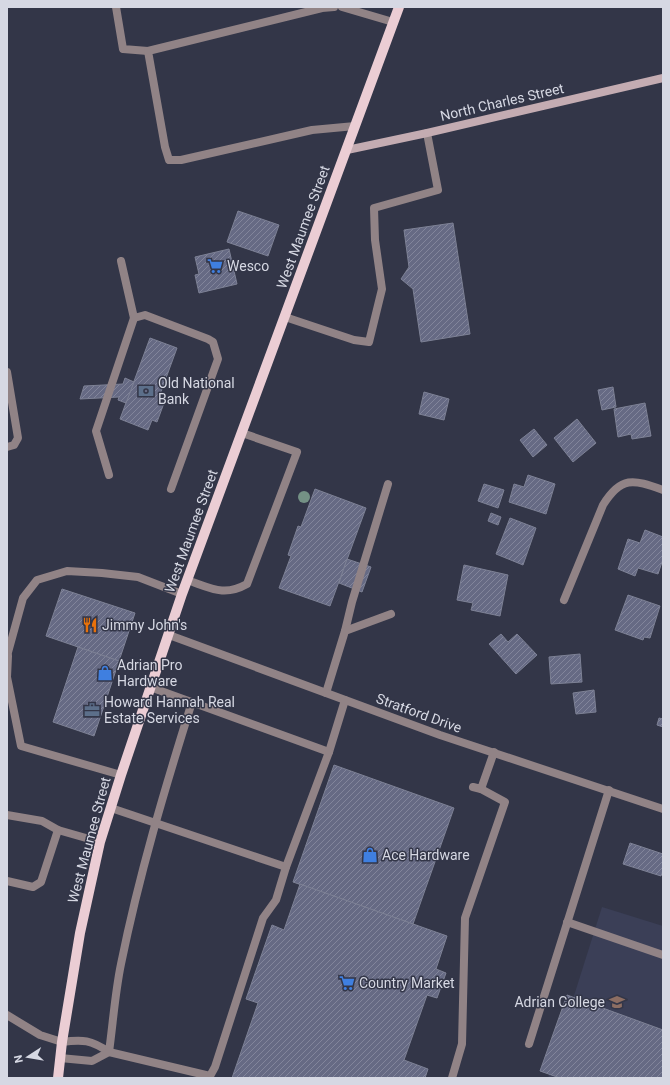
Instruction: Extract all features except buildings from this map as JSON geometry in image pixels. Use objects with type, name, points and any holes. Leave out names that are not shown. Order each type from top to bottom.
[{"type":"main road","name":"West Maumee Street","points":[[58,1078],[62,1042],[80,932],[100,842],[110,808],[187,580],[399,7]]},
{"type":"street","points":[[116,7],[123,49],[148,51],[322,8],[334,7]]},
{"type":"street","points":[[342,7],[356,9],[393,22]]},
{"type":"street","points":[[148,51],[168,160],[181,160],[312,130],[355,126]]},
{"type":"street","name":"North Charles Street","points":[[346,150],[428,133],[663,78]]},
{"type":"street","points":[[285,317],[354,340],[369,342],[382,289],[375,240],[374,208],[438,190],[428,133]]},
{"type":"street","points":[[109,475],[96,431],[134,318],[121,261]]},
{"type":"street","points":[[134,318],[146,315],[208,339],[213,342],[216,349],[218,359],[171,489]]},
{"type":"street","points":[[7,372],[18,438],[14,445],[7,447]]},
{"type":"street","points":[[187,580],[223,592],[235,590],[247,584],[297,452],[242,433]]},
{"type":"street","points":[[564,600],[603,505],[611,492],[623,483],[636,482],[663,490]]},
{"type":"street","points":[[326,693],[388,484]]},
{"type":"street","points":[[121,775],[21,746],[7,677],[7,656],[22,598],[37,580],[67,571],[138,577],[182,594]]},
{"type":"street","points":[[345,631],[391,614]]},
{"type":"street","name":"Stratford Drive","points":[[169,635],[440,735],[663,809]]},
{"type":"street","points":[[150,687],[329,752]]},
{"type":"street","points":[[7,1014],[40,1035],[62,1042],[78,1040],[95,1042],[109,1052],[210,1077],[215,1067],[263,918],[276,900],[286,867],[329,752],[345,700]]},
{"type":"street","points":[[109,1052],[121,965],[140,878],[192,702]]},
{"type":"street","points":[[452,1078],[462,1044],[465,918],[505,802],[477,788],[494,752]]},
{"type":"street","points":[[529,1044],[609,790]]},
{"type":"street","points":[[110,808],[286,867]]},
{"type":"street","points":[[7,815],[42,821],[58,830],[100,842]]},
{"type":"street","points":[[7,881],[33,887],[41,882],[58,830]]},
{"type":"street","points":[[567,922],[663,954]]},
{"type":"street","points":[[60,1058],[92,1061],[109,1052]]},
{"type":"shaded area","name":"Adrian College","points":[[602,907],[663,926],[663,1078],[548,1078]]},
{"type":"place","name":"Wesco","points":[[215,266]]},
{"type":"place","name":"Old National Bank","points":[[146,391]]},
{"type":"place","name":"Jimmy John's","points":[[90,625]]},
{"type":"place","name":"Adrian Pro Hardware","points":[[105,673]]},
{"type":"place","name":"Howard Hannah Real Estate Services","points":[[92,710]]},
{"type":"place","name":"Ace Hardware","points":[[370,855]]},
{"type":"place","name":"Country Market","points":[[347,983]]},
{"type":"place","name":"Adrian College","points":[[617,1002]]}]
